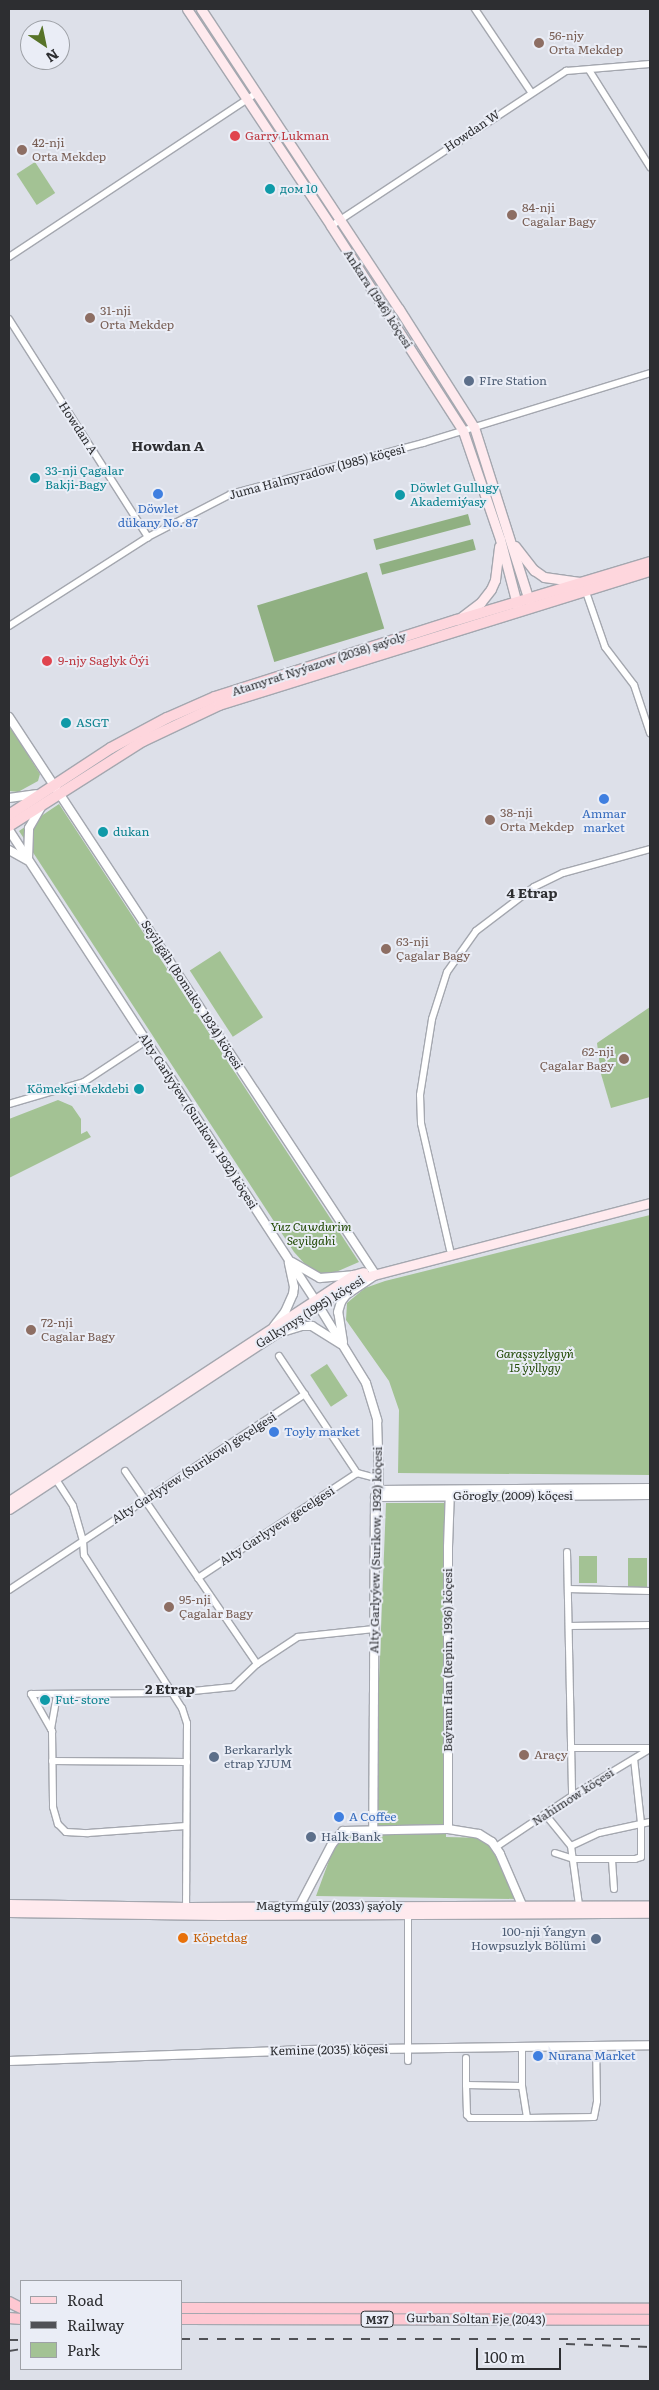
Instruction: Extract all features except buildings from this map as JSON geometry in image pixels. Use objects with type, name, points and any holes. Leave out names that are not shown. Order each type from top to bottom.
[{"type":"highway","name":"Gurban Soltan Eje (2043)","points":[[182,2308],[650,2309]]},
{"type":"highway","name":"Gurban Soltan Eje (2043)","points":[[182,2319],[650,2320]]},
{"type":"main road","name":"Ankara (1946) köçesi","points":[[186,9],[331,226],[463,431],[532,609]]},
{"type":"main road","name":"Ankara (1946) köçesi","points":[[201,9],[474,427],[504,537],[519,613]]},
{"type":"main road","points":[[504,537],[544,577],[585,587]]},
{"type":"main road","points":[[457,620],[481,602],[491,589],[495,580],[504,537]]},
{"type":"main road","name":"Atamyrat Nyýazow (2038) şaýoly","points":[[9,815],[144,741],[218,705],[532,609],[650,562]]},
{"type":"main road","name":"Atamyrat Nyýazow (2038) şaýoly","points":[[9,826],[43,804],[53,790],[139,732],[215,697],[528,598],[585,587],[650,571]]},
{"type":"main road","name":"Galkynyş (1995) köçesi","points":[[316,1302],[358,1279],[376,1272],[450,1250],[650,1199]]},
{"type":"main road","name":"Galkynyş (1995) köçesi","points":[[9,1509],[316,1302],[353,1275],[376,1272],[650,1203]]},
{"type":"main road","name":"Galkynyş (1995) köçesi","points":[[9,1501],[273,1331]]},
{"type":"main road","name":"Magtymguly (2033) şaýoly","points":[[9,1904],[186,1907],[300,1906],[650,1912]]},
{"type":"main road","name":"Magtymguly (2033) şaýoly","points":[[9,1912],[219,1915],[408,1914],[579,1905],[650,1905]]},
{"type":"street","points":[[475,9],[530,92]]},
{"type":"street","points":[[650,64],[589,70],[650,167]]},
{"type":"street","name":"Howdan W","points":[[331,226],[530,92],[566,71],[589,70]]},
{"type":"street","points":[[9,257],[257,93]]},
{"type":"street","name":"Howdan A","points":[[9,319],[148,537]]},
{"type":"street","name":"Juma Halmyradow (1985) köçesi","points":[[9,626],[148,537],[231,494],[463,431],[650,374]]},
{"type":"street","points":[[585,587],[605,647],[634,685],[650,733]]},
{"type":"street","name":"Seýilgäh (Bomako, 1934) köçesi","points":[[9,717],[53,790],[376,1272]]},
{"type":"street","points":[[9,798],[29,796],[53,790]]},
{"type":"street","name":"Atamyrat Nyýazow (2038) şaýoly","points":[[28,861],[29,828],[43,804]]},
{"type":"street","name":"Alty Garlyýew (Surikow, 1932) köçesi","points":[[9,830],[344,1346],[362,1376],[375,1410],[379,1479],[377,1494],[374,1630],[373,1830]]},
{"type":"street","points":[[450,1250],[421,1123],[420,1102],[432,1019],[447,972],[476,931],[534,887],[563,873],[650,849]]},
{"type":"street","name":"Alty Garlyýew (Surikow, 1932) köçesi","points":[[9,850],[28,861]]},
{"type":"street","points":[[9,1104],[84,1082],[146,1041]]},
{"type":"street","points":[[288,1259],[320,1278],[353,1275]]},
{"type":"street","points":[[273,1331],[285,1312],[293,1294],[294,1287],[288,1259]]},
{"type":"street","points":[[344,1346],[338,1312],[340,1302],[346,1295],[376,1272]]},
{"type":"street","points":[[273,1331],[312,1326],[344,1346]]},
{"type":"street","points":[[279,1356],[357,1473],[379,1479]]},
{"type":"street","name":"Alty Garlyýew (Surikow) geçelgesi","points":[[9,1590],[305,1394]]},
{"type":"street","points":[[125,1471],[257,1664]]},
{"type":"street","name":"Alty Garlyyew gecelgesi","points":[[198,1578],[357,1473]]},
{"type":"street","points":[[55,1478],[73,1506],[83,1541],[84,1555],[182,1708],[187,1723],[186,1907]]},
{"type":"street","name":"Görogly (2009) köçesi","points":[[377,1494],[650,1488]]},
{"type":"street","name":"Görogly (2009) köçesi","points":[[450,1493],[650,1495]]},
{"type":"street","name":"Baýram Han (Repin, 1936) köçesi","points":[[448,1829],[450,1493]]},
{"type":"street","points":[[567,1552],[572,1796]]},
{"type":"street","points":[[568,1589],[650,1591]]},
{"type":"street","points":[[569,1626],[650,1625]]},
{"type":"street","points":[[51,1729],[31,1694],[172,1693],[233,1687],[257,1664],[298,1638],[374,1630]]},
{"type":"street","points":[[57,1695],[51,1729],[55,1816],[58,1824],[66,1832],[88,1833],[186,1826]]},
{"type":"street","points":[[571,1748],[650,1748]]},
{"type":"street","name":"Nahimow köçesi","points":[[496,1847],[572,1796],[650,1748]]},
{"type":"street","points":[[555,1853],[574,1859],[612,1860],[641,1857],[641,1824],[634,1759]]},
{"type":"street","points":[[52,1761],[187,1762]]},
{"type":"street","points":[[545,1814],[571,1846],[579,1905]]},
{"type":"street","points":[[571,1846],[599,1833],[650,1822]]},
{"type":"street","points":[[300,1906],[338,1836],[343,1831],[448,1829],[479,1834],[492,1842],[496,1847],[521,1909]]},
{"type":"street","points":[[612,1860],[614,1889]]},
{"type":"street","points":[[408,1914],[408,2061]]},
{"type":"street","name":"Kemine (2035) köçesi","points":[[9,2061],[408,2049],[650,2045]]},
{"type":"street","points":[[522,2047],[522,2086],[527,2118]]},
{"type":"street","points":[[466,2058],[468,2117],[594,2117],[597,2101],[596,2062]]},
{"type":"street","points":[[466,2085],[522,2086]]},
{"type":"green space","points":[[35,162],[55,193],[37,205],[17,174]]},
{"type":"green space","points":[[468,514],[471,525],[376,550],[373,539]]},
{"type":"green space","points":[[473,539],[476,550],[382,575],[379,564]]},
{"type":"green space","points":[[367,572],[384,628],[274,662],[257,606]]},
{"type":"green space","points":[[9,725],[40,774],[38,781],[18,792],[9,791]]},
{"type":"green space","name":"Yuz Cuwdurim Seyilgahi","points":[[59,804],[359,1262],[329,1275],[314,1274],[294,1252],[19,831]]},
{"type":"green space","points":[[220,951],[263,1017],[233,1037],[190,971]]},
{"type":"green space","name":"62-nji Çagalar Bagy","points":[[650,1007],[650,1097],[611,1108],[601,1074],[597,1043]]},
{"type":"green space","points":[[58,1100],[72,1106],[81,1119],[81,1134],[87,1131],[91,1137],[9,1178],[9,1119]]},
{"type":"green space","name":"Garaşsyzlygyň 15 ýyllygy","points":[[650,1215],[650,1475],[398,1473],[399,1410],[389,1381],[346,1320],[347,1303],[365,1288],[385,1281]]},
{"type":"green space","points":[[327,1364],[348,1396],[331,1407],[310,1375]]},
{"type":"green space","points":[[386,1503],[450,1503],[446,1837],[487,1838],[518,1899],[316,1896],[338,1836],[373,1830]]},
{"type":"green space","points":[[579,1556],[597,1556],[597,1583],[579,1583]]},
{"type":"green space","points":[[628,1558],[647,1558],[647,1589],[628,1589]]},
{"type":"railway","points":[[182,2339],[650,2339]]},
{"type":"railway","points":[[9,2340],[20,2340]]},
{"type":"railway","points":[[566,2344],[650,2347]]},
{"type":"railway","points":[[9,2351],[20,2349]]},
{"type":"place","name":"56-njy Orta Mekdep","points":[[539,43]]},
{"type":"place","name":"Garry Lukman","points":[[235,136]]},
{"type":"place","name":"42-nji Orta Mekdep","points":[[22,150]]},
{"type":"place","name":"дом 10","points":[[270,189]]},
{"type":"place","name":"84-nji Cagalar Bagy","points":[[512,215]]},
{"type":"place","name":"31-nji Orta Mekdep","points":[[90,318]]},
{"type":"place","name":"FIre Station","points":[[469,381]]},
{"type":"place","name":"33-nji Çagalar Bakji-Bagy","points":[[35,478]]},
{"type":"place","name":"Döwlet dükany No. 87","points":[[158,494]]},
{"type":"place","name":"Döwlet Gullugy Akademiýasy","points":[[400,495]]},
{"type":"place","name":"9-njy Saglyk Öýi","points":[[47,661]]},
{"type":"place","name":"ASGT","points":[[66,723]]},
{"type":"place","name":"Ammar market","points":[[604,799]]},
{"type":"place","name":"38-nji Orta Mekdep","points":[[490,820]]},
{"type":"place","name":"dukan","points":[[103,832]]},
{"type":"place","name":"63-nji Çagalar Bagy","points":[[386,949]]},
{"type":"place","name":"62-nji Çagalar Bagy","points":[[624,1059]]},
{"type":"place","name":"Kömekçi Mekdebi","points":[[139,1089]]},
{"type":"place","name":"72-nji Cagalar Bagy","points":[[31,1330]]},
{"type":"place","name":"Toyly market","points":[[274,1432]]},
{"type":"place","name":"95-nji Çagalar Bagy","points":[[169,1607]]},
{"type":"place","name":"Fut- store","points":[[45,1700]]},
{"type":"place","name":"Araçy","points":[[524,1755]]},
{"type":"place","name":"Berkararlyk etrap YJUM","points":[[214,1757]]},
{"type":"place","name":"A Coffee","points":[[339,1817]]},
{"type":"place","name":"Halk Bank","points":[[311,1837]]},
{"type":"place","name":"Köpetdag","points":[[183,1938]]},
{"type":"place","name":"100-nji Ýangyn Howpsuzlyk Bölümi","points":[[596,1939]]},
{"type":"place","name":"Nurana Market","points":[[538,2056]]},
{"type":"district","name":"Howdan A","points":[[168,445]]},
{"type":"district","name":"4 Etrap","points":[[532,892]]},
{"type":"district","name":"2 Etrap","points":[[170,1688]]}]
